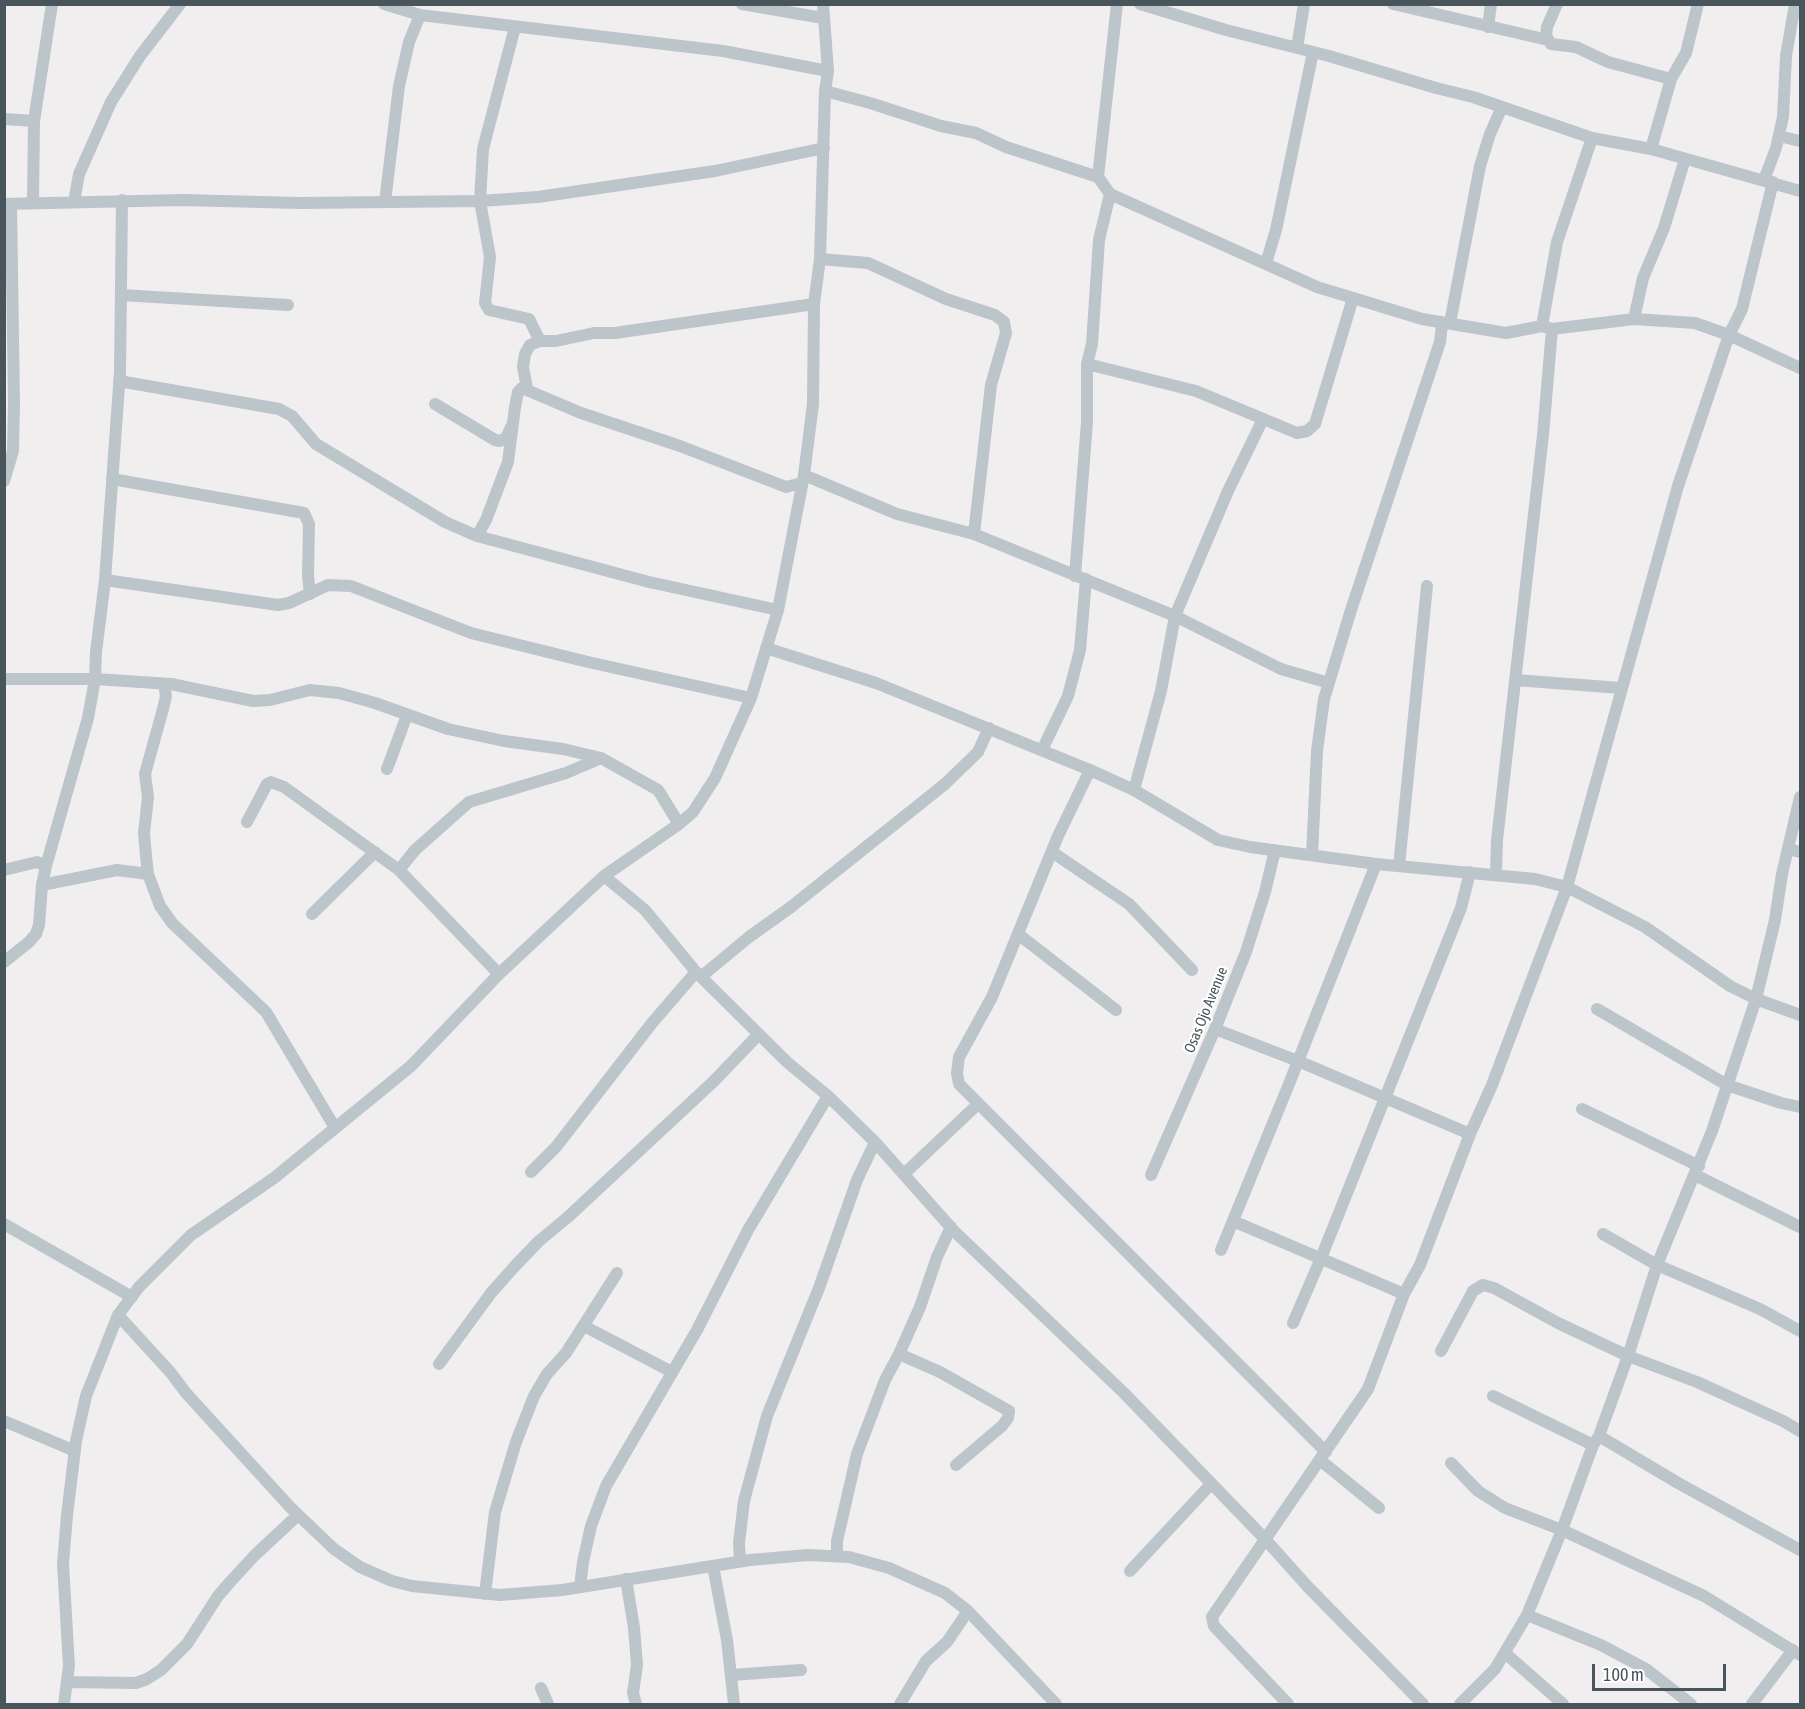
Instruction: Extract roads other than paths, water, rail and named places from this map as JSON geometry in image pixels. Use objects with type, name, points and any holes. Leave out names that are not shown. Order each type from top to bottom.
[{"type":"street","points":[[33,202],[34,121],[52,4]]},
{"type":"street","points":[[74,202],[79,174],[111,102],[140,56],[180,4]]},
{"type":"street","points":[[384,4],[420,15],[723,51],[828,72]]},
{"type":"street","points":[[742,4],[823,18]]},
{"type":"street","points":[[64,1704],[69,1666],[63,1564],[75,1451],[86,1396],[118,1315],[139,1287],[191,1235],[274,1178],[334,1126],[411,1066],[500,974],[604,876],[693,812],[715,778],[751,698],[778,610],[803,479],[813,404],[814,304],[820,259],[825,91],[828,72],[823,4]]},
{"type":"street","points":[[1098,177],[1117,4]]},
{"type":"street","points":[[1140,4],[1473,97],[1592,138],[1651,149],[1800,191]]},
{"type":"street","points":[[1297,48],[1304,4]]},
{"type":"street","points":[[1393,4],[1548,40],[1551,44],[1576,47],[1608,62],[1671,79]]},
{"type":"street","points":[[1488,27],[1491,4]]},
{"type":"street","points":[[1548,40],[1547,27],[1557,4]]},
{"type":"street","points":[[1651,149],[1671,79],[1686,53],[1698,4]]},
{"type":"street","points":[[1288,1704],[1214,1626],[1211,1621],[1213,1614],[1368,1389],[1404,1294],[1420,1264],[1470,1134],[1492,1085],[1567,887],[1678,486],[1729,335],[1743,309],[1783,117],[1786,56],[1795,4]]},
{"type":"street","points":[[386,202],[399,86],[409,42],[420,15]]},
{"type":"street","points":[[515,27],[483,149],[480,201],[490,257],[486,307],[489,310],[529,319],[540,341]]},
{"type":"street","points":[[1266,263],[1276,230],[1313,52]]},
{"type":"street","points":[[825,91],[941,126],[976,134],[1006,147],[1098,177],[1110,194],[1317,287],[1353,298],[1446,323],[1506,333],[1634,319],[1695,323],[1729,335],[1800,368]]},
{"type":"street","points":[[1312,855],[1317,751],[1324,699],[1351,610],[1437,353],[1446,323],[1480,166],[1490,134],[1502,107]]},
{"type":"street","points":[[4,119],[34,121]]},
{"type":"street","points":[[1779,136],[1800,141]]},
{"type":"street","points":[[1496,874],[1497,840],[1515,680],[1557,242],[1592,138]]},
{"type":"street","points":[[5,480],[13,451],[14,403],[8,204],[122,200],[301,203],[480,201],[538,196],[715,171],[824,148]]},
{"type":"street","points":[[1634,319],[1643,278],[1664,228],[1685,159]]},
{"type":"street","points":[[1042,750],[1068,696],[1080,650],[1087,364],[1092,344],[1099,240],[1110,194]]},
{"type":"street","points":[[4,962],[36,934],[39,925],[46,866],[88,718],[95,679],[105,580],[119,381],[122,200]]},
{"type":"street","points":[[820,259],[868,262],[946,300],[994,315],[1004,322],[1006,333],[991,385],[974,534]]},
{"type":"street","points":[[121,295],[288,305]]},
{"type":"street","points":[[1087,364],[1196,391],[1297,433],[1307,431],[1315,424],[1353,298]]},
{"type":"street","points":[[527,388],[525,354],[530,345],[540,341],[556,341],[594,333],[615,333],[814,304]]},
{"type":"street","points":[[119,381],[279,409],[292,416],[316,444],[445,522],[477,536],[650,582],[778,610]]},
{"type":"street","points":[[477,536],[486,520],[508,462],[518,392],[522,388],[527,388],[581,413],[680,446],[786,487],[803,479],[897,514],[974,534],[1175,616],[1281,669],[1329,683]]},
{"type":"street","points":[[435,404],[495,440],[506,438],[512,424]]},
{"type":"street","points":[[1134,790],[1161,691],[1175,616],[1228,491],[1263,419]]},
{"type":"street","points":[[112,479],[304,513],[309,524],[310,594]]},
{"type":"street","points":[[105,580],[278,605],[289,603],[328,585],[351,586],[471,633],[751,698]]},
{"type":"street","points":[[1399,866],[1427,586]]},
{"type":"street","points":[[766,648],[876,683],[1090,770],[1134,790],[1218,840],[1250,848],[1376,864],[1496,874],[1535,879],[1567,887],[1645,927],[1730,986],[1800,1016]]},
{"type":"street","points":[[4,679],[95,679],[164,684],[253,701],[270,700],[310,690],[339,693],[375,702],[447,729],[504,741],[563,749],[601,758],[658,790],[679,824]]},
{"type":"street","points":[[1515,680],[1621,688]]},
{"type":"street","points":[[164,684],[166,696],[145,774],[148,797],[144,833],[148,874],[162,912],[205,956],[266,1012],[334,1126]]},
{"type":"street","points":[[387,769],[407,715]]},
{"type":"street","points":[[531,1172],[556,1147],[652,1023],[699,974],[800,900],[945,784],[978,752],[989,728]]},
{"type":"street","points":[[399,870],[415,850],[469,802],[556,777],[601,758]]},
{"type":"street","points":[[1090,770],[1052,852],[992,997],[959,1057],[957,1073],[959,1084],[1323,1456],[1379,1508]]},
{"type":"street","points":[[247,822],[267,784],[271,782],[284,787],[399,870],[500,974]]},
{"type":"street","points":[[1460,1704],[1495,1669],[1527,1615],[1628,1356],[1657,1265],[1697,1170],[1756,999],[1800,797]]},
{"type":"street","points":[[1788,849],[1800,852]]},
{"type":"street","name":"Osas Ojo Avenue","points":[[1151,1175],[1246,952],[1265,892],[1275,850]]},
{"type":"street","points":[[312,914],[375,852]]},
{"type":"street","points":[[1052,852],[1129,904],[1192,970]]},
{"type":"street","points":[[4,870],[37,862],[46,866]]},
{"type":"street","points":[[1221,1250],[1376,864]]},
{"type":"street","points":[[42,885],[117,870],[148,874]]},
{"type":"street","points":[[1293,1323],[1461,908],[1470,872]]},
{"type":"street","points":[[604,876],[645,910],[699,974],[787,1062],[828,1096],[876,1142],[951,1227],[1124,1393],[1265,1539],[1308,1587],[1423,1704]]},
{"type":"street","points":[[1018,934],[1116,1010]]},
{"type":"street","points":[[1597,1009],[1727,1085],[1800,1107]]},
{"type":"street","points":[[1215,1029],[1298,1061],[1470,1134]]},
{"type":"street","points":[[439,1364],[491,1293],[539,1241],[576,1210],[714,1081],[759,1034]]},
{"type":"street","points":[[580,1586],[591,1526],[606,1486],[697,1330],[748,1230],[828,1096]]},
{"type":"street","points":[[904,1174],[978,1104]]},
{"type":"street","points":[[1582,1109],[1800,1227]]},
{"type":"street","points":[[740,1561],[739,1542],[744,1501],[767,1416],[819,1288],[857,1180],[876,1142]]},
{"type":"street","points":[[1233,1221],[1404,1294]]},
{"type":"street","points":[[4,1224],[132,1297]]},
{"type":"street","points":[[837,1556],[837,1540],[857,1454],[885,1380],[920,1307],[951,1227]]},
{"type":"street","points":[[1603,1234],[1657,1265],[1760,1309],[1800,1331]]},
{"type":"street","points":[[485,1594],[495,1512],[516,1442],[541,1383],[566,1353],[617,1274]]},
{"type":"street","points":[[1441,1351],[1473,1291],[1483,1284],[1628,1356],[1697,1382],[1800,1431]]},
{"type":"street","points":[[118,1315],[298,1515],[334,1549],[360,1567],[392,1581],[412,1586],[485,1594],[535,1593],[740,1561],[808,1555],[849,1557],[889,1568],[945,1593],[968,1611],[1056,1704]]},
{"type":"street","points":[[584,1326],[672,1372]]},
{"type":"street","points":[[899,1354],[940,1372],[1009,1411],[1008,1418],[1002,1426],[956,1465]]},
{"type":"street","points":[[1493,1396],[1596,1440],[1800,1550]]},
{"type":"street","points":[[4,1421],[75,1451]]},
{"type":"street","points":[[1451,1463],[1478,1491],[1505,1508],[1562,1530],[1704,1596],[1797,1652],[1752,1704]]},
{"type":"street","points":[[1130,1571],[1212,1484]]},
{"type":"street","points":[[67,1682],[136,1683],[161,1670],[187,1644],[218,1596],[231,1581],[298,1515]]},
{"type":"street","points":[[712,1566],[728,1640],[734,1704]]},
{"type":"street","points":[[626,1579],[637,1665],[633,1693],[636,1704]]},
{"type":"street","points":[[900,1704],[926,1661],[947,1642],[968,1611]]},
{"type":"street","points":[[1527,1615],[1601,1645],[1646,1669],[1691,1704]]},
{"type":"street","points":[[1505,1653],[1563,1704]]},
{"type":"street","points":[[732,1675],[801,1670]]},
{"type":"street","points":[[1665,1682],[1691,1704]]},
{"type":"street","points":[[541,1688],[548,1704]]}]
